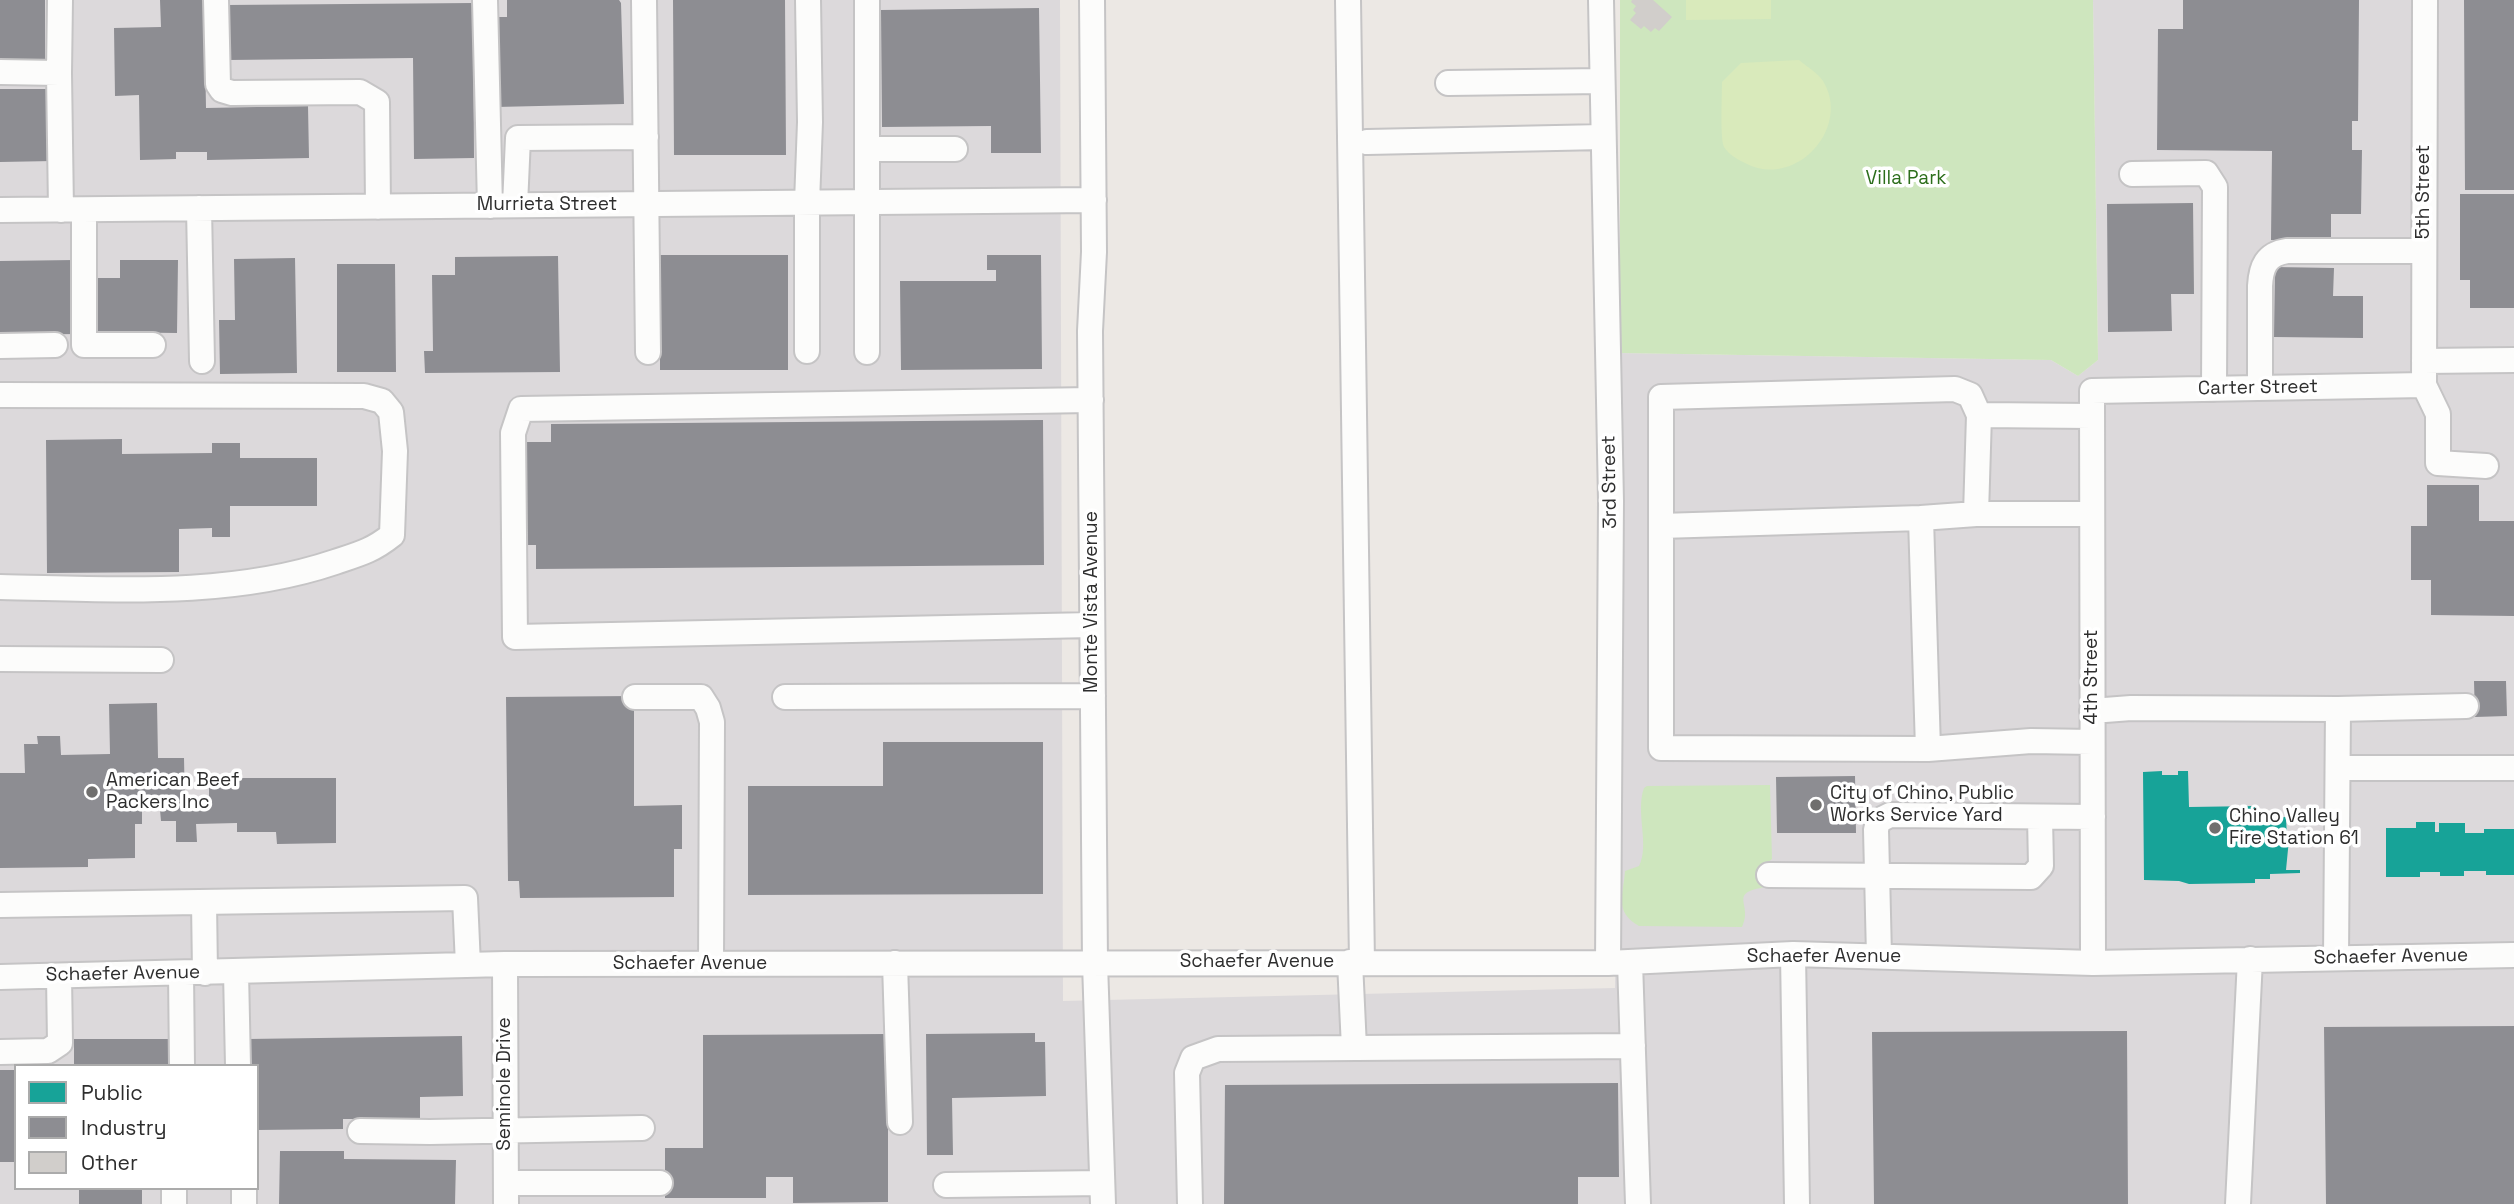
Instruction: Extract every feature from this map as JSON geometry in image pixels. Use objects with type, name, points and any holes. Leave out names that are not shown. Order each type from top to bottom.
[{"type":"street","points":[[60,0],[59,73],[84,345],[153,345]]},
{"type":"street","points":[[216,0],[218,84],[222,90],[232,93],[360,92],[377,102],[378,207]]},
{"type":"street","points":[[485,0],[490,206]]},
{"type":"street","points":[[644,0],[648,352]]},
{"type":"street","points":[[807,351],[810,122],[808,0]]},
{"type":"street","points":[[867,0],[867,352]]},
{"type":"street","name":"Monte Vista Avenue","points":[[1093,0],[1091,401],[1095,963],[1103,1193]]},
{"type":"street","points":[[1348,0],[1356,962],[1354,1048]]},
{"type":"street","name":"3rd Street","points":[[1601,0],[1619,963],[1633,1046],[1637,1204]]},
{"type":"street","name":"5th Street","points":[[2424,0],[2424,373]]},
{"type":"street","points":[[0,72],[59,73]]},
{"type":"street","points":[[1448,83],[1602,81]]},
{"type":"street","points":[[515,205],[517,138],[646,137]]},
{"type":"street","points":[[1367,142],[1604,137]]},
{"type":"street","points":[[867,149],[955,149]]},
{"type":"street","points":[[2132,174],[2206,173],[2215,187],[2214,389]]},
{"type":"street","name":"Murrieta Street","points":[[0,210],[1094,200]]},
{"type":"street","points":[[199,208],[202,361]]},
{"type":"street","points":[[2260,388],[2260,286],[2268,258],[2287,251],[2424,251]]},
{"type":"street","points":[[0,346],[55,345]]},
{"type":"street","name":"Carter Street","points":[[2092,391],[2260,388],[2424,373],[2514,360]]},
{"type":"street","points":[[2424,373],[2438,414],[2438,463],[2486,466]]},
{"type":"street","points":[[1976,514],[1979,415],[1970,395],[1955,389],[1661,397],[1661,748],[1928,750],[2031,741],[2092,742]]},
{"type":"street","name":"4th Street","points":[[2092,391],[2093,963]]},
{"type":"street","points":[[0,396],[364,396],[382,401],[391,412],[395,451],[392,535],[375,549],[298,575],[188,588],[0,587]]},
{"type":"street","points":[[1091,401],[521,409],[513,433],[514,610],[515,637],[1093,625]]},
{"type":"street","points":[[1979,415],[2092,416]]},
{"type":"street","points":[[1661,526],[1976,514],[2092,514]]},
{"type":"street","points":[[1921,518],[1928,750]]},
{"type":"street","points":[[0,659],[161,660]]},
{"type":"street","points":[[785,697],[1093,696]]},
{"type":"street","points":[[635,697],[701,697],[712,722],[710,964]]},
{"type":"street","points":[[2092,711],[2131,708],[2338,709],[2466,706]]},
{"type":"street","points":[[2336,957],[2338,709]]},
{"type":"street","points":[[2338,768],[2514,768]]},
{"type":"street","points":[[1879,956],[1878,821],[1890,815],[2093,817]]},
{"type":"street","points":[[1769,875],[2031,877],[2041,866],[2040,817]]},
{"type":"street","points":[[0,905],[465,898],[468,965]]},
{"type":"street","points":[[182,1064],[204,902]]},
{"type":"street","points":[[1793,954],[1797,1204]]},
{"type":"street","name":"Schaefer Avenue","points":[[0,977],[505,964],[1619,963],[1793,954],[2093,963],[2514,955]]},
{"type":"street","points":[[2238,1204],[2250,959]]},
{"type":"street","points":[[895,963],[900,1122]]},
{"type":"street","name":"Seminole Drive","points":[[505,964],[506,1194]]},
{"type":"street","points":[[236,972],[237,1064]]},
{"type":"street","points":[[0,1052],[48,1051],[60,1043],[59,976]]},
{"type":"street","points":[[1190,1204],[1187,1073],[1193,1058],[1218,1049],[1633,1046]]},
{"type":"street","points":[[360,1131],[642,1128]]},
{"type":"street","points":[[506,1194],[660,1183]]},
{"type":"street","points":[[946,1185],[1103,1193]]},
{"type":"shaded area","points":[[0,0],[1060,0],[1063,1001],[1615,988],[1620,353],[2051,360],[2078,376],[2098,360],[2093,0],[2514,0],[2514,1204],[0,1204]]},
{"type":"green space","name":"Villa Park","points":[[1620,0],[2093,0],[2098,360],[2078,376],[2051,360],[1620,353]]},
{"type":"green space","points":[[1686,0],[1771,0],[1771,19],[1686,20]]},
{"type":"green space","points":[[1799,60],[1821,78],[1830,99],[1830,117],[1824,135],[1814,150],[1799,161],[1782,168],[1764,169],[1733,156],[1726,150],[1723,142],[1722,82],[1741,63]]},
{"type":"green space","points":[[1770,785],[1772,859],[1767,863],[1766,887],[1754,889],[1744,896],[1745,919],[1742,927],[1639,926],[1626,915],[1622,903],[1625,871],[1639,866],[1642,858],[1641,807],[1644,788]]},
{"type":"building: Public","name":"Chino Valley Fire Station 61","points":[[2162,771],[2162,775],[2178,775],[2178,771],[2188,771],[2189,807],[2255,806],[2255,818],[2286,817],[2289,839],[2286,870],[2300,870],[2300,873],[2270,874],[2270,879],[2255,879],[2255,883],[2189,884],[2179,881],[2144,880],[2143,772]]},
{"type":"building: Public","points":[[2416,822],[2435,822],[2435,832],[2439,832],[2439,823],[2465,823],[2465,833],[2484,833],[2484,829],[2514,829],[2514,875],[2486,875],[2486,871],[2464,871],[2464,876],[2440,876],[2440,872],[2420,872],[2420,877],[2386,877],[2386,828],[2416,828]]},
{"type":"building: Industry","points":[[0,0],[45,0],[45,61],[0,61]]},
{"type":"building: Industry","points":[[160,0],[204,0],[206,108],[308,106],[309,158],[207,160],[207,152],[176,152],[176,159],[140,160],[139,95],[115,96],[114,28],[161,27]]},
{"type":"building: Industry","points":[[507,0],[619,0],[624,104],[496,107],[493,17],[507,17]]},
{"type":"building: Industry","points":[[673,0],[785,0],[786,155],[674,155]]},
{"type":"building: Industry","points":[[2183,0],[2359,0],[2358,121],[2352,121],[2352,150],[2362,150],[2361,214],[2331,214],[2331,240],[2271,240],[2272,151],[2157,150],[2158,29],[2183,29]]},
{"type":"building: Industry","points":[[2464,0],[2514,0],[2514,190],[2465,190]]},
{"type":"building: Industry","points":[[473,3],[474,158],[414,159],[413,58],[228,60],[227,5]]},
{"type":"building: Industry","points":[[1039,8],[1041,153],[991,153],[991,126],[882,127],[881,10]]},
{"type":"building: Industry","points":[[0,89],[52,89],[53,161],[0,162]]},
{"type":"building: Industry","points":[[2460,194],[2514,194],[2514,308],[2470,308],[2470,280],[2460,280]]},
{"type":"building: Industry","points":[[2193,203],[2194,294],[2171,294],[2172,331],[2108,332],[2107,204]]},
{"type":"building: Industry","points":[[654,255],[788,255],[788,370],[660,370],[660,351],[653,351]]},
{"type":"building: Industry","points":[[987,255],[1041,255],[1042,369],[901,370],[900,281],[996,281],[996,270],[987,270]]},
{"type":"building: Industry","points":[[558,256],[560,372],[425,373],[424,351],[433,351],[432,275],[455,275],[455,257]]},
{"type":"building: Industry","points":[[295,258],[297,373],[220,374],[219,320],[235,320],[234,259]]},
{"type":"building: Industry","points":[[75,260],[77,334],[0,335],[0,261]]},
{"type":"building: Industry","points":[[120,260],[178,260],[177,333],[97,332],[98,278],[120,278]]},
{"type":"building: Industry","points":[[337,264],[395,264],[396,372],[337,372]]},
{"type":"building: Industry","points":[[2275,267],[2334,268],[2333,296],[2363,296],[2363,338],[2274,337]]},
{"type":"building: Industry","points":[[1043,420],[1044,565],[536,569],[536,545],[527,545],[526,442],[551,442],[551,424]]},
{"type":"building: Industry","points":[[122,439],[122,454],[212,453],[212,443],[240,443],[240,458],[317,458],[317,506],[230,506],[230,537],[212,537],[212,528],[179,529],[179,572],[47,573],[46,440]]},
{"type":"building: Industry","points":[[2427,485],[2479,485],[2479,521],[2514,521],[2514,616],[2431,615],[2431,580],[2411,580],[2411,526],[2427,526]]},
{"type":"building: Industry","points":[[2474,681],[2506,681],[2507,716],[2475,717]]},
{"type":"building: Industry","points":[[634,696],[634,806],[682,805],[682,849],[674,849],[674,897],[520,898],[519,881],[508,881],[506,697]]},
{"type":"building: Industry","name":"American Beef Packers Inc","points":[[157,703],[158,758],[184,758],[185,808],[196,808],[209,799],[209,785],[226,778],[336,778],[336,843],[277,844],[276,832],[237,832],[237,823],[196,824],[197,842],[176,842],[176,821],[161,821],[160,810],[142,810],[142,824],[135,824],[135,858],[88,859],[88,867],[0,868],[0,773],[25,773],[24,744],[38,744],[37,736],[60,736],[61,755],[110,754],[109,704]]},
{"type":"building: Industry","points":[[883,742],[1043,742],[1043,894],[748,895],[748,786],[883,786]]},
{"type":"building: Industry","name":"City of Chino, Public Works Service Yard","points":[[1855,776],[1856,833],[1777,833],[1776,777]]},
{"type":"building: Industry","points":[[2514,1026],[2514,1204],[2326,1204],[2324,1027]]},
{"type":"building: Industry","points":[[2127,1031],[2128,1204],[1874,1204],[1872,1032]]},
{"type":"building: Industry","points":[[1035,1033],[1035,1042],[1045,1042],[1046,1096],[952,1098],[953,1155],[927,1155],[926,1034]]},
{"type":"building: Industry","points":[[888,1034],[888,1202],[793,1203],[793,1177],[766,1177],[766,1198],[665,1198],[665,1148],[703,1148],[703,1035]]},
{"type":"building: Industry","points":[[462,1036],[463,1096],[420,1097],[420,1119],[343,1119],[343,1129],[259,1130],[259,1064],[249,1064],[248,1039]]},
{"type":"building: Industry","points":[[74,1039],[172,1039],[172,1064],[74,1064]]},
{"type":"building: Industry","points":[[0,1070],[14,1070],[14,1162],[0,1162]]},
{"type":"building: Industry","points":[[1618,1083],[1619,1177],[1578,1177],[1578,1204],[1224,1204],[1225,1085]]},
{"type":"building: Industry","points":[[280,1151],[344,1151],[344,1159],[456,1160],[455,1204],[279,1204]]},
{"type":"building: Industry","points":[[79,1190],[142,1190],[142,1204],[79,1204]]},
{"type":"building: Other","points":[[1632,0],[1653,0],[1672,17],[1659,31],[1655,28],[1651,32],[1644,26],[1641,29],[1630,20],[1636,13]]},
{"type":"place","name":"American Beef Packers Inc","points":[[92,792]]},
{"type":"place","name":"City of Chino, Public Works Service Yard","points":[[1816,805]]},
{"type":"place","name":"Chino Valley Fire Station 61","points":[[2215,828]]}]
